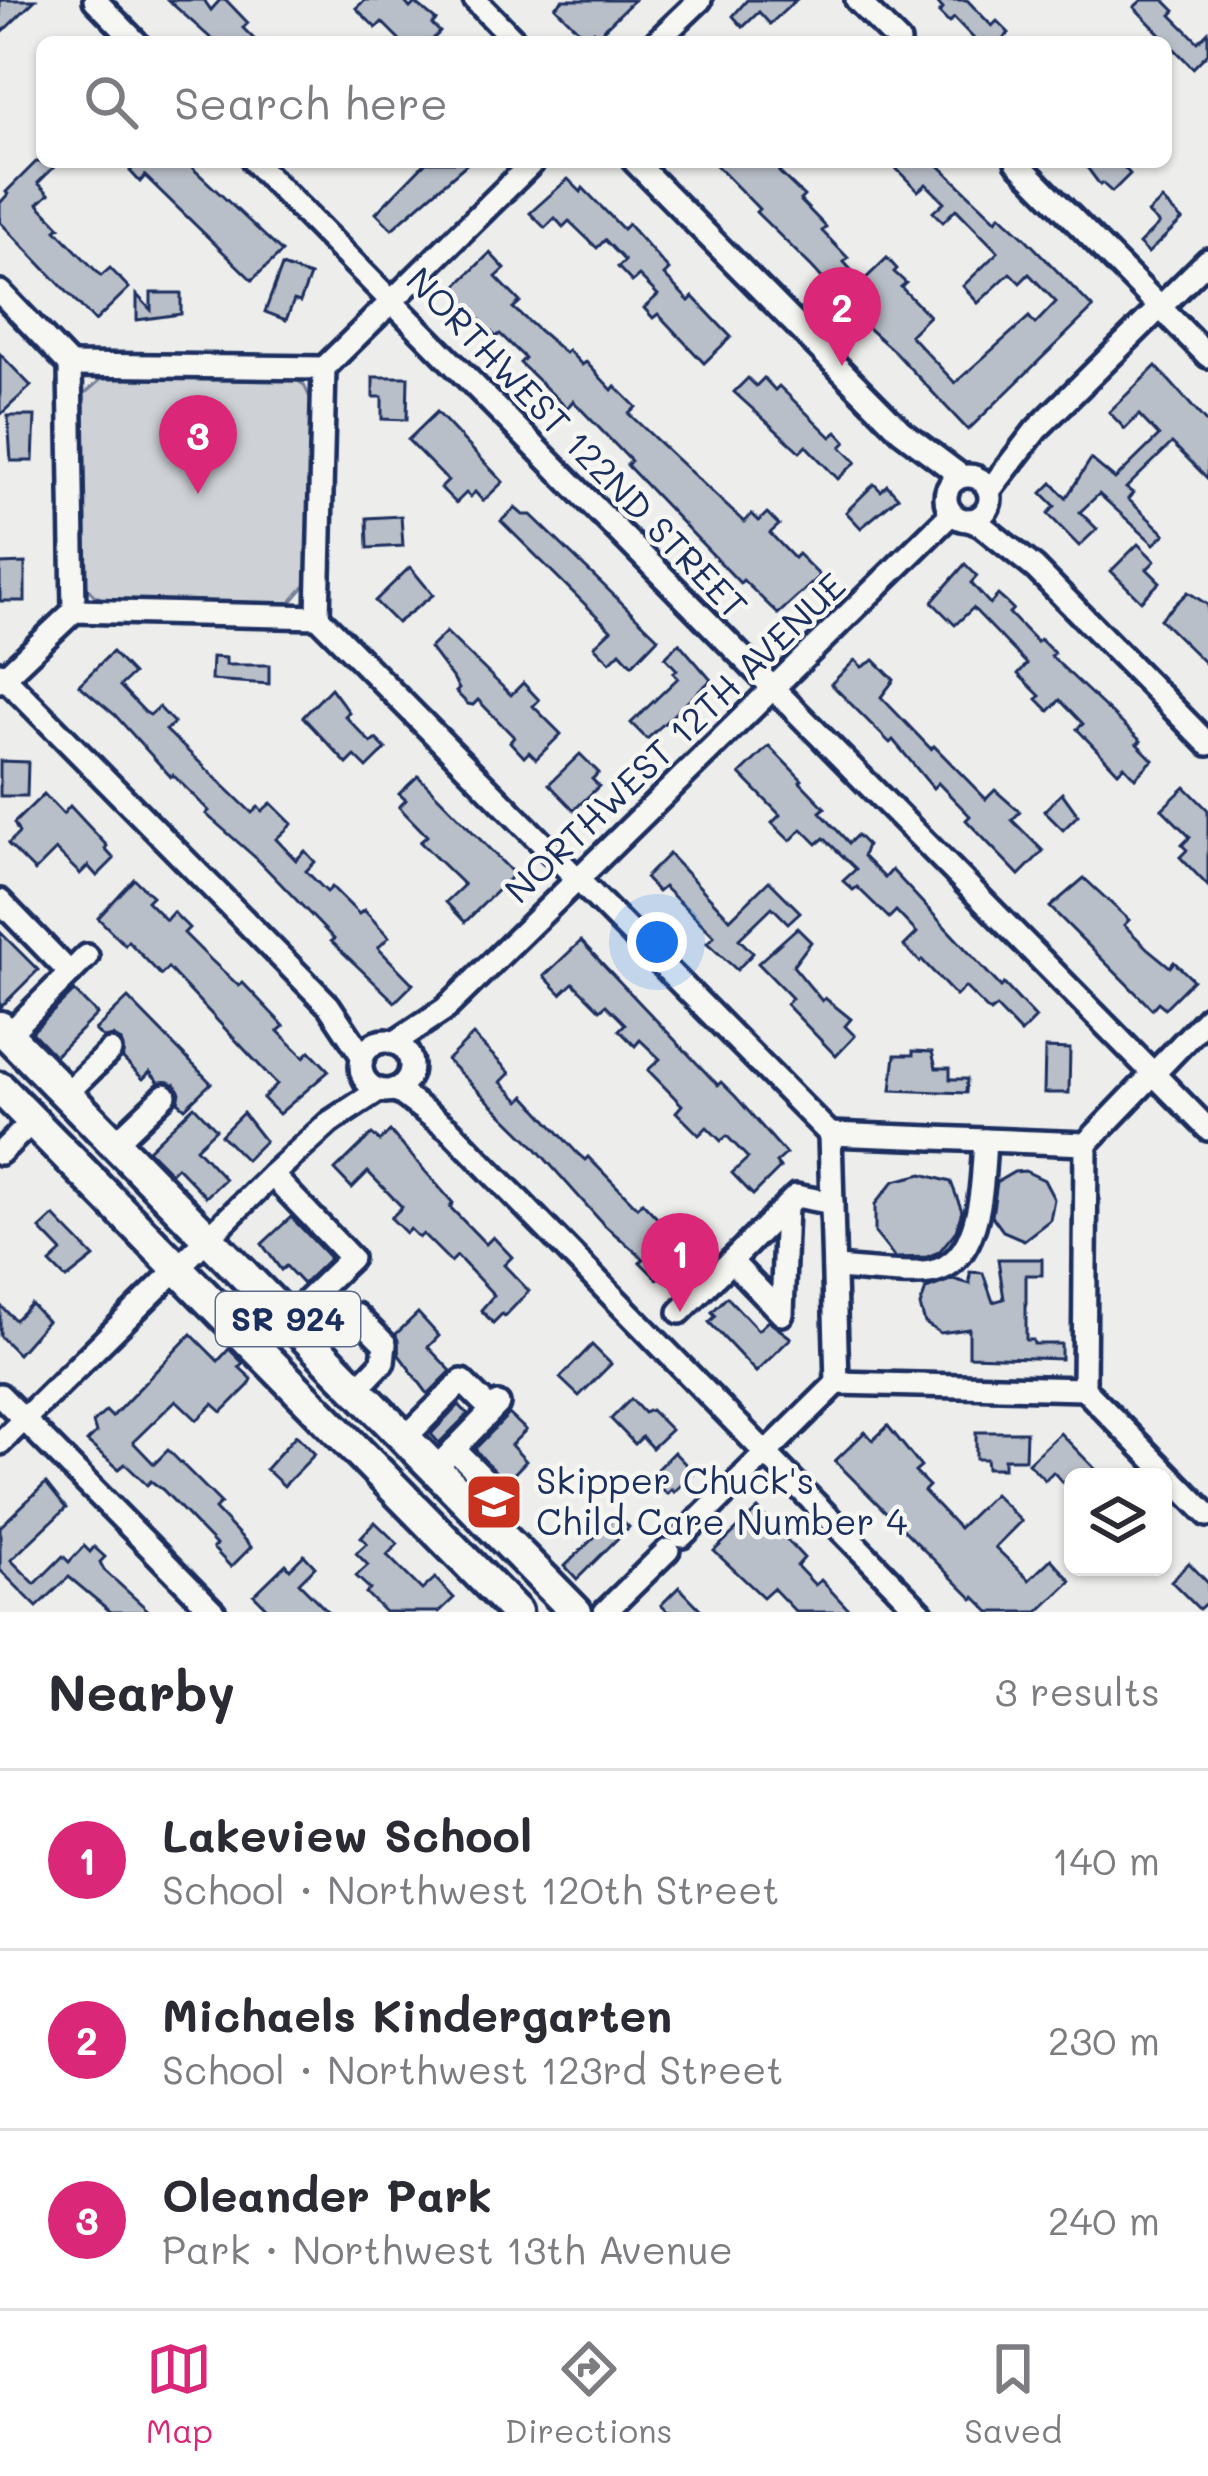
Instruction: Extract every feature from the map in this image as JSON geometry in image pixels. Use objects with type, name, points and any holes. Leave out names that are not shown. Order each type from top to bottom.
[{"type":"highway","name":"SR 924","points":[[4,1031],[406,1438],[445,1459],[468,1502],[576,1612]]},
{"type":"highway","name":"SR 924","points":[[0,1088],[506,1608]]},
{"type":"street","points":[[95,0],[130,36]]},
{"type":"street","points":[[475,0],[510,36]]},
{"type":"street","points":[[662,36],[700,0]]},
{"type":"street","points":[[857,0],[892,36]]},
{"type":"street","name":"NORTHWEST 122ND STREET","points":[[260,168],[1208,1129]]},
{"type":"street","points":[[318,617],[324,368],[526,168]]},
{"type":"street","points":[[640,168],[901,431],[907,446],[968,497],[1208,744]]},
{"type":"street","points":[[1023,168],[1208,356]]},
{"type":"street","name":"NORTHWEST 12TH AVENUE","points":[[0,1443],[272,1175],[395,1066],[445,1009],[968,497],[1017,440],[1036,430],[1208,260]]},
{"type":"street","points":[[0,292],[70,365],[74,610]]},
{"type":"street","points":[[70,365],[324,368]]},
{"type":"street","points":[[837,1383],[830,1134],[318,617],[74,610],[1,677],[329,1006],[395,1066],[450,1130],[921,1612]]},
{"type":"street","points":[[0,901],[70,973]]},
{"type":"street","points":[[4,1031],[87,956]]},
{"type":"street","points":[[329,1006],[363,1065],[395,1066]]},
{"type":"street","points":[[1084,1389],[1086,1144],[1208,1017]]},
{"type":"street","points":[[66,1094],[110,1051]]},
{"type":"street","name":"NORTHWEST 12TH AVENUE","points":[[330,1122],[363,1065],[395,1066]]},
{"type":"street","points":[[115,1143],[165,1095]]},
{"type":"street","points":[[0,1153],[33,1121]]},
{"type":"street","points":[[830,1134],[1086,1144]]},
{"type":"street","points":[[834,1268],[927,1273],[945,1267],[970,1238],[985,1140]]},
{"type":"street","points":[[272,1175],[351,1258],[288,1319]]},
{"type":"street","points":[[680,1312],[796,1196],[832,1203]]},
{"type":"street","points":[[730,1262],[782,1314],[786,1206]]},
{"type":"street","points":[[356,1316],[385,1344],[383,1362],[357,1389]]},
{"type":"street","points":[[406,1438],[462,1381],[491,1403],[445,1459]]},
{"type":"street","points":[[605,1612],[837,1383],[1084,1389],[1208,1516]]},
{"type":"street","points":[[0,1395],[214,1612]]},
{"type":"shaded area","points":[[106,375],[292,377],[304,385],[311,400],[314,575],[290,603],[110,602],[84,585],[84,394]]},
{"type":"building","points":[[0,0],[35,0],[0,34]]},
{"type":"building","points":[[168,0],[204,0],[211,10],[226,0],[248,23],[243,28],[251,36],[208,36]]},
{"type":"building","points":[[365,0],[403,0],[410,8],[415,3],[436,20],[432,24],[440,32],[436,36],[396,36],[382,22],[376,28],[356,8]]},
{"type":"building","points":[[563,0],[634,0],[598,35],[593,31],[588,36],[555,7]]},
{"type":"building","points":[[747,0],[796,0],[770,24],[759,12],[743,27],[733,16]]},
{"type":"building","points":[[935,0],[967,0],[992,26],[997,21],[1009,33],[971,36],[954,18],[949,23],[939,13],[943,9]]},
{"type":"building","points":[[1142,0],[1164,0],[1175,11],[1171,15],[1198,42],[1208,32],[1208,53],[1193,68],[1172,46],[1172,36],[1162,36],[1134,7]]},
{"type":"building","points":[[36,162],[36,168],[53,168],[38,183],[49,194],[38,204],[101,276],[110,268],[129,288],[95,321],[0,222],[0,203]]},
{"type":"building","points":[[192,168],[282,252],[252,280],[145,176],[140,182],[130,171]]},
{"type":"building","points":[[420,168],[462,168],[392,229],[376,213]]},
{"type":"building","points":[[719,168],[783,168],[779,172],[804,196],[800,200],[826,227],[822,231],[848,258],[844,262],[862,282],[887,258],[906,283],[901,287],[929,316],[910,335],[955,383],[1029,317],[1035,324],[1056,302],[1029,274],[1020,283],[1010,273],[978,303],[963,286],[998,252],[956,209],[943,222],[933,212],[944,202],[926,184],[918,191],[896,168],[941,168],[996,220],[1000,215],[1025,238],[1093,308],[968,430],[894,351],[836,300],[839,297],[812,267],[756,212],[759,209]]},
{"type":"building","points":[[1087,168],[1124,168],[1130,174],[1112,192]]},
{"type":"building","points":[[568,179],[623,229],[628,224],[669,270],[664,275],[731,337],[704,363],[658,314],[653,318],[644,308],[658,295],[639,276],[632,282],[618,267],[625,261],[605,240],[597,248],[569,221],[563,227],[555,218],[545,228],[530,213]]},
{"type":"building","points":[[1162,200],[1182,220],[1148,253],[1139,244],[1159,224],[1148,213]]},
{"type":"building","points":[[490,253],[505,269],[496,277],[520,302],[513,308],[565,353],[568,350],[582,365],[586,362],[612,390],[615,386],[636,407],[629,414],[744,522],[752,514],[759,521],[767,513],[779,525],[770,533],[820,576],[778,614],[743,580],[740,583],[573,401],[567,408],[520,363],[525,358],[500,334],[496,337],[452,290]]},
{"type":"building","points":[[282,266],[310,276],[300,302],[294,300],[286,320],[265,312]]},
{"type":"building","points":[[151,293],[181,293],[181,314],[137,320],[137,295],[151,310]]},
{"type":"building","points":[[0,354],[31,386],[0,415]]},
{"type":"building","points":[[1156,366],[1208,424],[1208,479],[1172,443],[1126,488],[1133,493],[1128,499],[1165,534],[1154,544],[1099,494],[1080,512],[1097,529],[1079,546],[1048,514],[1055,506],[1042,493],[1052,483],[1066,498],[1091,459],[1115,479],[1159,436],[1139,415],[1125,429],[1109,412]]},
{"type":"building","points":[[373,377],[408,377],[407,420],[382,419],[382,397],[373,397]]},
{"type":"building","points":[[748,378],[756,386],[764,378],[775,390],[779,386],[831,437],[837,432],[846,442],[841,447],[856,462],[838,479],[806,446],[800,452],[734,392]]},
{"type":"building","points":[[437,412],[503,482],[483,501],[475,492],[470,497],[466,493],[456,503],[441,488],[448,481],[408,440]]},
{"type":"building","points":[[8,416],[35,416],[33,461],[11,461]]},
{"type":"building","points":[[874,484],[881,491],[887,485],[898,497],[861,528],[846,512]]},
{"type":"building","points":[[515,508],[531,515],[658,638],[632,665],[620,652],[610,662],[594,646],[611,630],[501,521]]},
{"type":"building","points":[[401,516],[403,546],[368,548],[367,518]]},
{"type":"building","points":[[1138,544],[1155,561],[1147,569],[1160,582],[1141,601],[1111,571]]},
{"type":"building","points":[[25,563],[25,601],[0,601],[0,564]]},
{"type":"building","points":[[965,564],[977,576],[971,583],[990,604],[998,595],[1006,602],[1013,609],[1009,613],[1037,642],[1040,639],[1054,653],[1051,656],[1141,741],[1137,744],[1153,760],[1135,778],[1124,766],[1118,772],[1077,729],[1083,724],[1060,700],[1049,711],[1037,699],[1040,696],[1018,674],[1027,664],[973,608],[955,625],[932,602]]},
{"type":"building","points":[[410,567],[433,595],[397,623],[375,601]]},
{"type":"building","points":[[1188,592],[1208,605],[1208,666],[1160,619]]},
{"type":"building","points":[[446,632],[511,695],[523,683],[539,700],[533,706],[561,734],[536,759],[529,752],[524,757],[510,742],[514,737],[478,700],[468,704],[456,692],[454,680],[430,648]]},
{"type":"building","points":[[679,643],[711,680],[647,739],[631,723],[678,678],[665,657]]},
{"type":"building","points":[[112,652],[133,674],[120,686],[145,712],[150,715],[159,707],[174,723],[166,730],[252,813],[271,803],[292,824],[276,839],[296,860],[305,851],[315,862],[306,871],[327,892],[332,887],[359,914],[364,910],[389,937],[378,948],[413,984],[395,1002],[331,941],[334,939],[257,859],[206,814],[209,811],[115,715],[79,685]]},
{"type":"building","points":[[212,657],[226,658],[226,665],[269,665],[269,684],[211,680]]},
{"type":"building","points":[[855,660],[862,667],[874,660],[894,680],[881,697],[931,749],[934,746],[986,799],[995,790],[1020,812],[1012,820],[1043,851],[1019,875],[938,783],[933,788],[893,740],[890,743],[831,684]]},
{"type":"building","points":[[331,688],[349,712],[345,716],[371,743],[376,739],[386,749],[367,768],[355,756],[347,764],[303,717]]},
{"type":"building","points":[[769,746],[802,780],[825,808],[820,812],[849,843],[857,835],[867,845],[863,856],[885,878],[892,870],[1036,1018],[1021,1033],[996,1007],[990,1012],[965,987],[956,996],[920,962],[904,946],[917,933],[896,911],[889,918],[857,887],[853,890],[843,881],[856,869],[824,838],[817,844],[802,829],[790,841],[772,823],[780,815],[740,774]]},
{"type":"building","points":[[580,754],[599,773],[592,779],[599,786],[574,810],[549,784]]},
{"type":"building","points":[[0,761],[28,762],[27,796],[0,796]]},
{"type":"building","points":[[418,776],[514,874],[465,922],[446,902],[464,885],[420,842],[427,836],[399,807],[406,800],[399,794]]},
{"type":"building","points":[[1185,787],[1208,810],[1208,886],[1180,857],[1190,837],[1162,809]]},
{"type":"building","points":[[1062,793],[1078,815],[1063,830],[1044,811]]},
{"type":"building","points":[[44,794],[63,814],[70,806],[107,846],[114,859],[97,876],[88,866],[80,874],[56,850],[35,871],[8,844],[19,833],[14,823]]},
{"type":"building","points":[[669,854],[730,919],[769,881],[800,912],[788,923],[772,907],[739,939],[753,953],[737,970],[707,943],[714,936],[664,887],[658,892],[645,878]]},
{"type":"building","points":[[1084,878],[1129,920],[1124,925],[1148,949],[1170,967],[1174,962],[1193,980],[1165,1008],[1158,1002],[1152,1009],[1050,907]]},
{"type":"building","points":[[134,879],[152,896],[147,901],[166,920],[173,912],[189,928],[184,933],[239,986],[243,983],[284,1026],[278,1031],[304,1057],[310,1051],[329,1071],[279,1114],[263,1098],[277,1084],[168,968],[161,975],[98,918]]},
{"type":"building","points":[[797,928],[811,942],[793,966],[822,1001],[825,998],[851,1019],[845,1026],[855,1036],[836,1056],[786,1004],[792,998],[758,963]]},
{"type":"building","points":[[0,932],[38,970],[0,1008]]},
{"type":"building","points":[[581,941],[786,1154],[776,1163],[780,1168],[753,1195],[732,1173],[748,1158],[727,1136],[721,1141],[707,1127],[699,1135],[676,1112],[682,1105],[648,1070],[660,1059],[640,1040],[635,1046],[619,1030],[625,1024],[606,1005],[600,1010],[573,983],[561,994],[544,976]]},
{"type":"building","points":[[74,991],[97,1014],[55,1056],[32,1032]]},
{"type":"building","points":[[128,998],[211,1083],[185,1108],[178,1102],[175,1084],[159,1082],[150,1072],[143,1079],[123,1059],[121,1041],[113,1036],[103,1038],[95,1030]]},
{"type":"building","points":[[473,1035],[510,1073],[501,1082],[520,1101],[525,1096],[577,1153],[585,1160],[588,1157],[637,1207],[642,1202],[692,1255],[666,1280],[661,1275],[657,1279],[640,1262],[644,1259],[604,1225],[532,1144],[447,1060]]},
{"type":"building","points":[[1045,1048],[1070,1049],[1069,1093],[1044,1093]]},
{"type":"building","points":[[913,1051],[932,1052],[936,1068],[950,1068],[950,1079],[967,1079],[966,1093],[891,1090],[895,1055],[913,1055]]},
{"type":"building","points":[[194,1106],[216,1129],[196,1148],[225,1179],[206,1197],[177,1167],[171,1173],[148,1150]]},
{"type":"building","points":[[243,1113],[265,1141],[246,1160],[221,1135]]},
{"type":"building","points":[[390,1131],[453,1203],[450,1207],[486,1244],[493,1237],[512,1257],[504,1265],[529,1291],[493,1323],[481,1310],[494,1295],[457,1256],[451,1262],[423,1234],[419,1238],[410,1229],[406,1233],[391,1218],[402,1207],[368,1172],[352,1188],[335,1170],[372,1134],[380,1141]]},
{"type":"building","points":[[1025,1171],[1044,1180],[1054,1199],[1050,1220],[1024,1240],[1003,1231],[992,1216],[997,1182]]},
{"type":"building","points":[[922,1174],[951,1182],[962,1211],[956,1231],[939,1252],[895,1258],[875,1233],[875,1204],[894,1181]]},
{"type":"building","points":[[54,1216],[94,1257],[66,1279],[50,1263],[62,1252],[40,1229]]},
{"type":"building","points":[[291,1217],[330,1258],[303,1284],[286,1266],[281,1270],[262,1244]]},
{"type":"building","points":[[998,1259],[1042,1259],[1042,1275],[1026,1275],[1026,1340],[1061,1344],[1061,1359],[969,1356],[969,1329],[940,1333],[925,1323],[920,1306],[926,1289],[953,1279],[970,1284],[970,1272],[983,1273],[993,1302],[1004,1299]]},
{"type":"building","points":[[727,1297],[758,1330],[768,1321],[791,1338],[756,1372],[709,1322]]},
{"type":"building","points":[[31,1304],[47,1321],[18,1354],[0,1336],[0,1305],[15,1320]]},
{"type":"building","points":[[418,1313],[439,1336],[428,1347],[451,1371],[428,1394],[399,1355],[396,1334]]},
{"type":"building","points":[[191,1334],[218,1361],[229,1349],[252,1379],[249,1385],[222,1412],[213,1404],[197,1420],[176,1400],[133,1442],[154,1464],[168,1450],[221,1503],[215,1509],[251,1547],[231,1567],[163,1490],[151,1481],[147,1485],[125,1464],[119,1469],[87,1442],[96,1433],[93,1423],[106,1411],[112,1417]]},
{"type":"building","points":[[592,1345],[611,1364],[579,1396],[560,1378]]},
{"type":"building","points":[[631,1399],[671,1430],[652,1448],[642,1437],[635,1444],[611,1419]]},
{"type":"building","points":[[459,1405],[468,1414],[439,1443],[431,1434]]},
{"type":"building","points":[[509,1414],[526,1430],[511,1445],[526,1461],[504,1484],[475,1449]]},
{"type":"building","points":[[888,1426],[921,1467],[915,1472],[929,1486],[924,1491],[959,1528],[994,1494],[1021,1521],[995,1547],[1029,1580],[1051,1559],[1071,1581],[1038,1612],[990,1612],[835,1461],[865,1432],[873,1440]]},
{"type":"building","points":[[976,1432],[1026,1432],[1025,1459],[1004,1459],[1004,1468],[987,1468],[986,1459],[976,1459]]},
{"type":"building","points":[[1060,1433],[1094,1468],[1064,1468],[1064,1483],[1053,1472],[1045,1480],[1028,1463]]},
{"type":"building","points":[[296,1435],[315,1454],[284,1486],[266,1469]]},
{"type":"building","points":[[674,1452],[694,1473],[667,1494],[654,1481],[661,1475],[656,1470]]},
{"type":"building","points":[[46,1483],[66,1508],[11,1560],[35,1584],[63,1556],[69,1562],[84,1546],[90,1552],[94,1547],[105,1557],[100,1562],[104,1570],[150,1612],[111,1612],[69,1577],[37,1607],[0,1570],[0,1527]]},
{"type":"building","points":[[758,1509],[804,1558],[797,1566],[815,1585],[821,1580],[851,1612],[796,1612],[773,1588],[763,1597],[714,1551]]},
{"type":"building","points":[[617,1515],[629,1527],[577,1579],[565,1566]]},
{"type":"building","points":[[375,1522],[398,1544],[387,1555],[422,1590],[435,1578],[454,1598],[439,1612],[385,1612],[366,1593],[370,1589],[356,1576],[368,1565],[356,1553],[367,1543],[361,1537]]},
{"type":"building","points":[[304,1555],[315,1567],[299,1583],[328,1612],[271,1612],[254,1595],[286,1564],[290,1569]]},
{"type":"building","points":[[1189,1563],[1208,1583],[1208,1601],[1199,1609],[1171,1581]]},
{"type":"building","points":[[679,1587],[703,1612],[668,1612],[661,1605]]},
{"type":"place","name":"Michaels Kindergarten","points":[[842,366]]},
{"type":"place","name":"Oleander Park","points":[[198,494]]},
{"type":"place","name":"Lakeview School","points":[[680,1312]]},
{"type":"place","name":"Skipper Chuck's Child Care Number 4","points":[[494,1502]]}]
